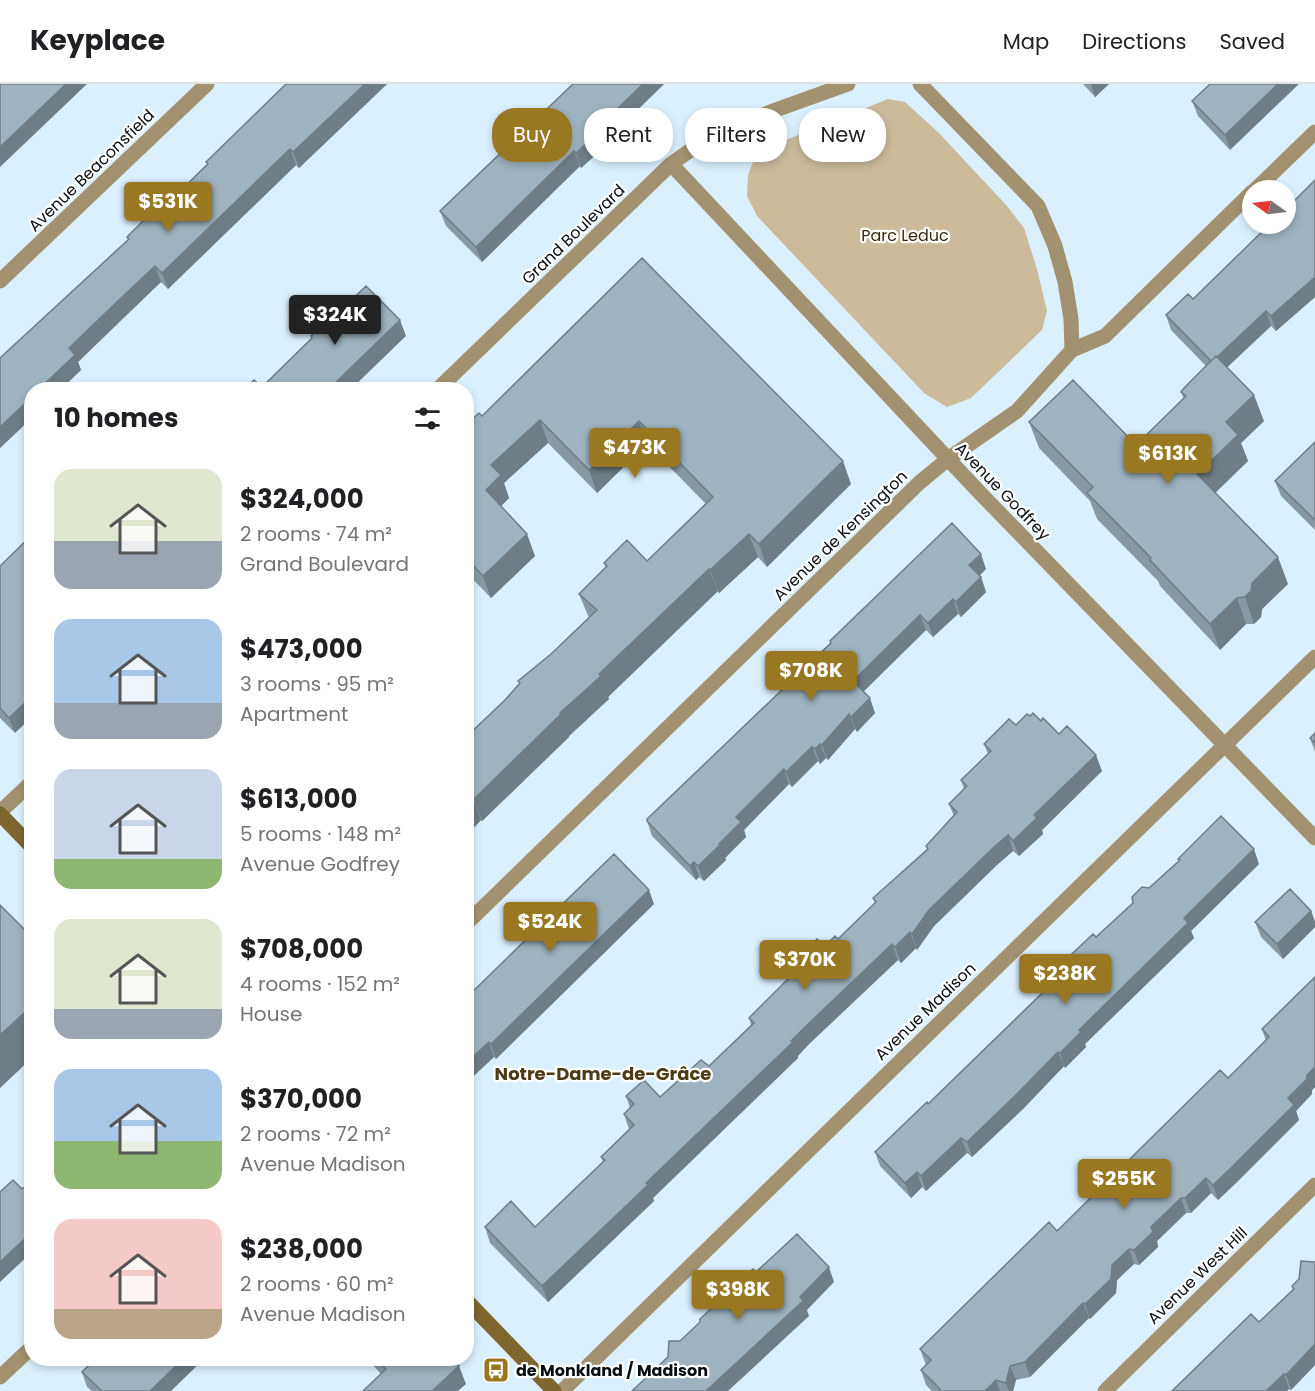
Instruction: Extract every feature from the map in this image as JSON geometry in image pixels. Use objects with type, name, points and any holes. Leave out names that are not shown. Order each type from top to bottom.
[{"type":"street","name":"Avenue Beaconsfield","points":[[0,281],[207,84]]},
{"type":"street","name":"Grand Boulevard","points":[[445,382],[671,164],[702,142],[770,112],[848,84]]},
{"type":"street","points":[[920,84],[1038,206],[1055,246],[1065,282],[1071,319],[1072,350]]},
{"type":"street","name":"Avenue de Kensington","points":[[1265,180],[1315,132]]},
{"type":"street","name":"Avenue Godfrey","points":[[671,164],[948,459],[1315,838]]},
{"type":"street","name":"Avenue de Kensington","points":[[474,916],[919,483],[948,459],[1017,411],[1072,350],[1105,336],[1242,202]]},
{"type":"street","name":"Avenue Madison","points":[[562,1391],[1315,657]]},
{"type":"street","points":[[24,790],[0,813],[24,838]]},
{"type":"street","name":"Avenue West Hill","points":[[1105,1391],[1315,1185]]},
{"type":"street","points":[[474,1308],[554,1391]]},
{"type":"street","points":[[0,1377],[24,1354]]},
{"type":"green space","name":"Parc Leduc","points":[[888,99],[905,102],[940,134],[1007,206],[1024,228],[1037,269],[1047,311],[1042,330],[971,398],[947,407],[924,393],[757,216],[747,196],[748,175],[753,162],[787,162],[787,140],[799,135],[799,162],[886,162],[886,108],[866,108]]},
{"type":"building","points":[[0,84],[66,84],[0,147]]},
{"type":"building","points":[[286,84],[365,84],[293,152],[290,149],[162,273],[155,266],[69,348],[75,355],[46,382],[24,382],[24,404],[0,427],[0,358],[129,239],[127,237],[148,216],[151,219],[208,164],[206,162]]},
{"type":"building","points":[[573,84],[643,84],[618,108],[584,108],[584,146],[576,153],[574,151],[572,153],[572,108],[548,108]]},
{"type":"building","points":[[1210,84],[1278,84],[1225,135],[1192,101]]},
{"type":"building","points":[[492,161],[563,162],[476,247],[440,211]]},
{"type":"building","points":[[1315,180],[1315,277],[1271,316],[1266,311],[1211,361],[1166,315],[1188,294],[1193,299],[1260,234],[1296,234],[1296,199]]},
{"type":"building","points":[[642,258],[843,461],[759,544],[749,534],[709,569],[599,674],[601,676],[560,713],[474,799],[474,729],[505,700],[520,683],[518,681],[551,654],[597,610],[579,594],[607,566],[604,563],[627,540],[647,561],[713,497],[639,421],[589,470],[540,420],[491,465],[501,475],[486,490],[527,534],[483,576],[474,566],[474,418],[479,413],[482,416]]},
{"type":"building","points":[[366,286],[400,320],[336,382],[267,382],[329,318],[331,320]]},
{"type":"building","points":[[1216,356],[1254,395],[1226,422],[1238,435],[1197,474],[1278,557],[1252,583],[1251,591],[1245,597],[1237,598],[1210,624],[1150,560],[1151,558],[1087,493],[1093,487],[1029,422],[1073,380],[1136,445],[1186,396],[1181,392]]},
{"type":"building","points":[[1315,442],[1315,520],[1275,481]]},
{"type":"building","points":[[952,523],[981,554],[969,565],[981,577],[956,602],[953,599],[928,623],[920,615],[853,681],[870,698],[851,717],[849,714],[822,745],[820,744],[815,749],[812,747],[786,772],[784,769],[736,817],[741,822],[720,845],[698,866],[694,862],[690,866],[647,819],[831,643],[830,641]]},
{"type":"building","points":[[24,543],[24,704],[9,718],[0,708],[0,566]]},
{"type":"building","points":[[1033,713],[1041,721],[1043,718],[1059,734],[1067,726],[1096,755],[1034,815],[1037,818],[1013,841],[1008,835],[993,848],[929,910],[912,934],[910,932],[895,947],[892,944],[803,1029],[791,1041],[793,1042],[646,1183],[648,1185],[542,1286],[485,1227],[511,1201],[535,1227],[605,1160],[601,1157],[634,1125],[624,1114],[634,1104],[626,1096],[644,1080],[660,1097],[701,1060],[709,1066],[754,1023],[749,1018],[795,972],[791,967],[817,939],[825,946],[835,936],[838,939],[876,902],[873,898],[928,849],[926,846],[957,812],[949,804],[967,786],[961,780],[991,751],[984,744],[1009,719],[1016,725],[1027,714],[1030,716]]},
{"type":"building","points":[[1315,733],[1315,743],[1310,738]]},
{"type":"building","points":[[1221,816],[1254,849],[1184,918],[1188,923],[1079,1030],[1081,1032],[1060,1053],[1058,1052],[967,1142],[961,1138],[921,1176],[917,1172],[905,1183],[875,1152],[927,1102],[928,1104],[1066,970],[1061,964],[1093,934],[1096,937],[1133,903],[1132,897],[1142,887],[1149,888],[1180,860],[1178,859]]},
{"type":"building","points":[[614,854],[649,890],[491,1044],[489,1042],[474,1056],[474,990]]},
{"type":"building","points":[[1290,889],[1311,911],[1277,944],[1255,922]]},
{"type":"building","points":[[0,905],[24,929],[24,1013],[0,1035]]},
{"type":"building","points":[[1315,977],[1315,1067],[1307,1075],[1307,1079],[1288,1098],[1294,1105],[1213,1185],[1206,1178],[1185,1198],[1181,1198],[1151,1227],[1153,1232],[1134,1250],[1129,1249],[1112,1265],[1111,1279],[1085,1304],[1083,1303],[1025,1362],[1010,1366],[1006,1383],[996,1380],[985,1391],[939,1391],[940,1389],[921,1370],[931,1360],[920,1349],[1049,1222],[1057,1231],[1220,1070],[1228,1078],[1269,1037],[1262,1029]]},
{"type":"building","points":[[13,1180],[22,1189],[24,1187],[24,1240],[0,1262],[0,1192]]},
{"type":"building","points":[[797,1234],[829,1267],[800,1297],[803,1301],[706,1391],[632,1391],[668,1357],[669,1341],[680,1341],[753,1269],[756,1272]]},
{"type":"building","points":[[1301,1261],[1315,1262],[1315,1344],[1286,1375],[1284,1374],[1266,1391],[1172,1391],[1251,1314],[1259,1322],[1294,1289],[1292,1286],[1299,1279]]},
{"type":"building","points":[[88,1366],[176,1366],[150,1391],[102,1391],[82,1372]]},
{"type":"building","points":[[383,1366],[459,1366],[432,1391],[363,1391],[386,1369]]},
{"type":"place","name":"de Monkland / Madison","points":[[496,1370]]},
{"type":"district","name":"Notre-Dame-de-Grâce","points":[[603,1074]]}]
